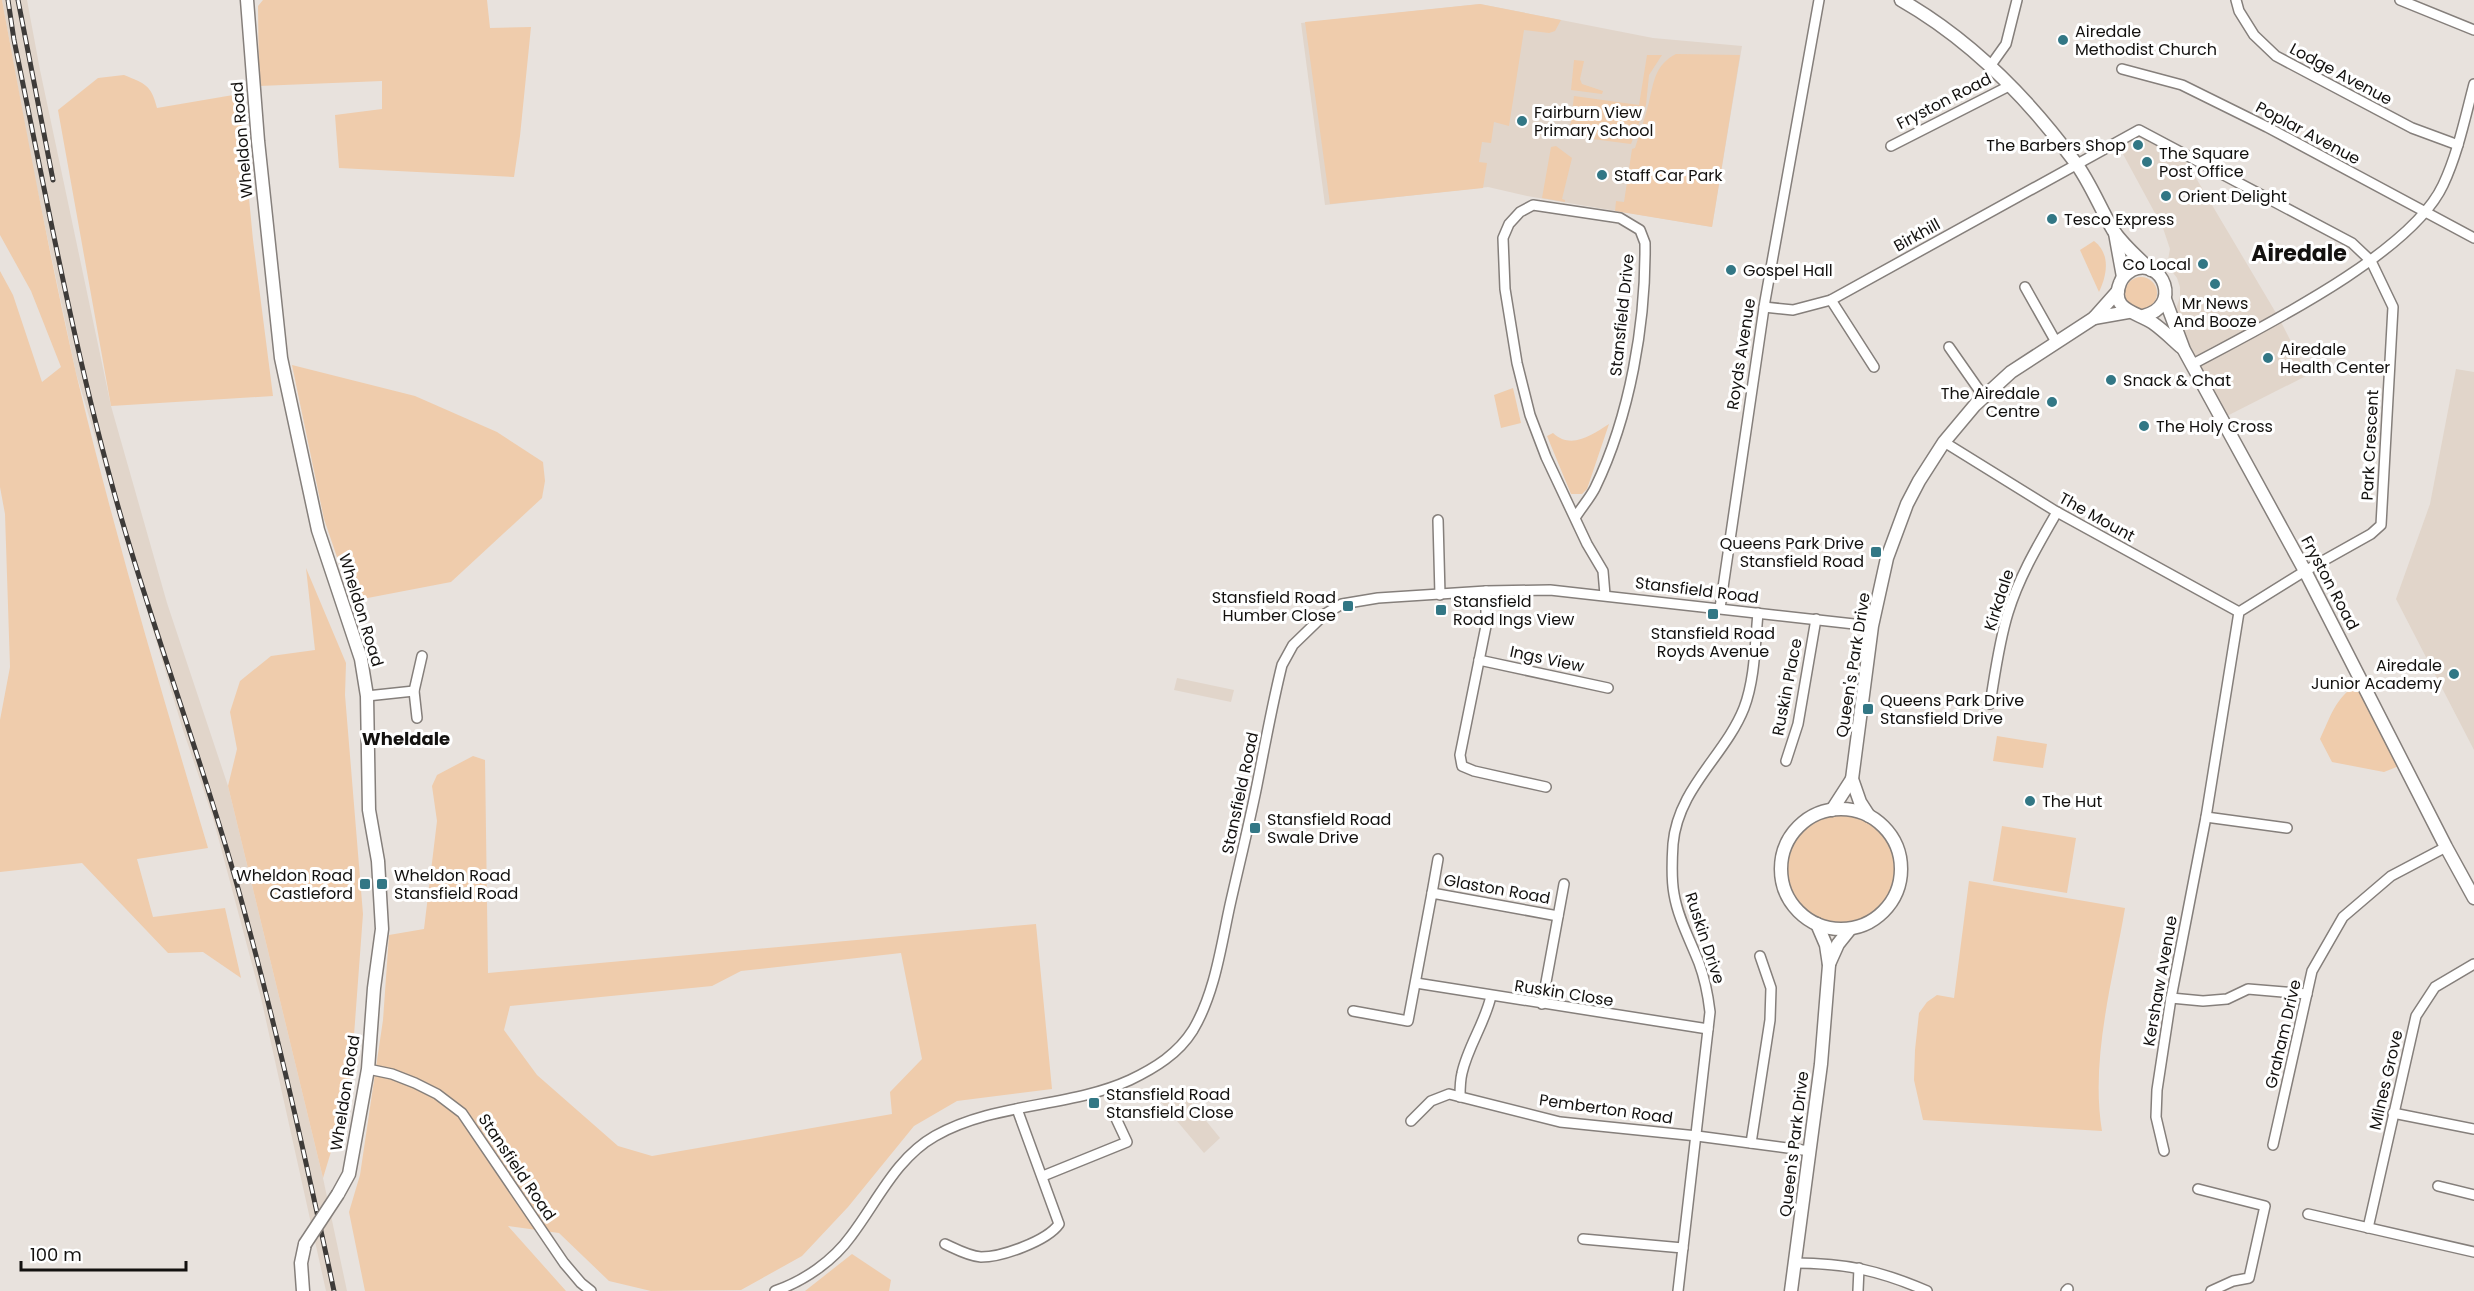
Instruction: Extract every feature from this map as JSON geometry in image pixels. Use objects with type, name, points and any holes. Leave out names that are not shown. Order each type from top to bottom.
[{"type":"street","name":"Wheldon Road","points":[[247,0],[258,141],[281,358],[318,530],[361,659],[368,696],[369,810],[378,861],[382,929],[374,988],[368,1070],[348,1174],[338,1194],[305,1244],[301,1263],[303,1291]]},
{"type":"street","name":"Royds Avenue","points":[[1720,608],[1764,308],[1819,0]]},
{"type":"street","name":"Fryston Road","points":[[1901,0],[1932,18],[1991,65],[2011,85],[2077,164],[2115,232],[2163,281],[2165,299],[2184,350],[2305,571],[2446,847],[2474,897]]},
{"type":"street","points":[[1991,65],[2006,44],[2017,0]]},
{"type":"street","name":"Lodge Avenue","points":[[2236,0],[2239,11],[2254,35],[2276,56],[2412,128],[2458,145]]},
{"type":"street","points":[[2400,0],[2474,30]]},
{"type":"street","name":"Poplar Avenue","points":[[2122,69],[2182,85],[2267,127],[2474,238]]},
{"type":"street","points":[[2193,364],[2279,318],[2371,261],[2425,213],[2443,186],[2458,145],[2474,84]]},
{"type":"street","name":"Fryston Road","points":[[1891,146],[2011,85]]},
{"type":"street","name":"Park Crescent","points":[[2077,164],[2139,130],[2352,243],[2371,261],[2392,306],[2381,525],[2371,534],[2305,571]]},
{"type":"street","name":"Birkhill","points":[[1764,308],[1793,310],[1832,300],[2077,164]]},
{"type":"street","name":"Stansfield Drive","points":[[1575,518],[1594,488],[1623,418],[1638,335],[1645,243],[1640,230],[1620,218],[1533,205],[1520,212],[1509,224],[1503,238],[1505,290],[1517,363],[1530,415],[1546,457],[1575,518],[1603,571],[1605,594]]},
{"type":"street","name":"Fryston Road","points":[[2115,232],[2123,277],[2118,291]]},
{"type":"street","points":[[2123,277],[2137,268],[2151,270]]},
{"type":"street","points":[[2025,287],[2056,342]]},
{"type":"street","points":[[2118,291],[2122,306],[2128,312]]},
{"type":"street","name":"Queen's Park Drive","points":[[1791,1291],[1821,1064],[1828,965],[1826,945],[1817,924],[1803,915],[1787,895],[1782,875],[1783,856],[1787,843],[1798,827],[1814,816],[1832,810],[1852,779],[1872,626],[1887,558],[1907,504],[1944,442],[1984,396],[2011,372],[2094,318],[2118,291]]},
{"type":"street","points":[[2143,316],[2156,311],[2165,299]]},
{"type":"street","points":[[1832,300],[1874,367]]},
{"type":"street","name":"Fryston Road","points":[[2128,312],[2143,316],[2160,327],[2184,350]]},
{"type":"street","name":"Queen's Park Drive","points":[[2094,318],[2128,312]]},
{"type":"street","points":[[1949,347],[1984,396]]},
{"type":"street","name":"The Mount","points":[[1944,442],[2056,512],[2239,612]]},
{"type":"street","name":"Kirkdale","points":[[1990,704],[1997,658],[2008,612],[2026,567],[2056,512]]},
{"type":"street","points":[[1438,520],[1440,595]]},
{"type":"street","points":[[2239,612],[2305,571]]},
{"type":"street","name":"Stansfield Road","points":[[775,1291],[789,1286],[823,1265],[850,1238],[910,1155],[934,1136],[1017,1108],[1114,1087],[1155,1068],[1175,1052],[1192,1031],[1208,999],[1239,871],[1282,665],[1293,645],[1312,624],[1325,614],[1342,604],[1378,598],[1486,591],[1550,590],[1605,594],[1872,626]]},
{"type":"street","points":[[1486,591],[1486,626],[1460,755],[1462,766],[1474,771],[1546,787]]},
{"type":"street","name":"Kershaw Avenue","points":[[2164,1151],[2156,1118],[2157,1090],[2171,998],[2206,817],[2239,612]]},
{"type":"street","name":"Ruskin Drive","points":[[1678,1291],[1710,1012],[1707,989],[1680,918],[1674,894],[1674,842],[1688,797],[1736,725],[1744,707],[1750,687],[1758,613]]},
{"type":"street","name":"Ruskin Place","points":[[1786,761],[1798,724],[1816,619]]},
{"type":"street","points":[[417,718],[414,691],[422,656]]},
{"type":"street","name":"Ings View","points":[[1479,660],[1608,688]]},
{"type":"street","points":[[368,696],[414,691]]},
{"type":"street","name":"Queen's Park Drive","points":[[1828,965],[1838,944],[1850,929],[1865,924],[1881,914],[1893,899],[1900,881],[1901,862],[1896,843],[1885,828],[1869,816],[1860,802],[1852,779]]},
{"type":"street","points":[[1832,810],[1851,810],[1869,816]]},
{"type":"street","points":[[2206,817],[2287,828]]},
{"type":"street","name":"Graham Drive","points":[[2273,1145],[2312,971],[2343,917],[2391,876],[2446,847]]},
{"type":"street","name":"Glaston Road","points":[[1353,1011],[1408,1021],[1438,859]]},
{"type":"street","name":"Glaston Road","points":[[1542,1004],[1564,884]]},
{"type":"street","name":"Glaston Road","points":[[1432,893],[1558,916]]},
{"type":"street","points":[[1817,924],[1850,929]]},
{"type":"street","points":[[1751,1143],[1770,1020],[1771,988],[1760,956]]},
{"type":"street","name":"Milnes Grove","points":[[2368,1228],[2416,1016],[2434,987],[2474,964]]},
{"type":"street","name":"Ruskin Close","points":[[1416,983],[1708,1029]]},
{"type":"street","points":[[2171,998],[2203,1001],[2227,999],[2248,988],[2307,994]]},
{"type":"street","points":[[1460,1097],[1462,1073],[1471,1045],[1487,1013],[1491,996]]},
{"type":"street","name":"Stansfield Road","points":[[368,1070],[416,1083],[438,1094],[462,1113],[564,1263],[591,1291]]},
{"type":"street","name":"Pemberton Road","points":[[1411,1121],[1431,1101],[1449,1095],[1560,1122],[1810,1151]]},
{"type":"street","points":[[945,1244],[969,1255],[982,1257],[1014,1250],[1053,1233],[1059,1224],[1017,1108]]},
{"type":"street","points":[[1043,1176],[1127,1142],[1113,1112]]},
{"type":"street","points":[[2393,1113],[2474,1129]]},
{"type":"street","points":[[2438,1186],[2474,1195]]},
{"type":"street","points":[[2198,1189],[2265,1206],[2249,1278],[2233,1281],[2211,1291]]},
{"type":"street","points":[[2308,1214],[2474,1252]]},
{"type":"street","points":[[1583,1239],[1683,1248]]},
{"type":"street","points":[[1795,1263],[1832,1263],[1859,1268],[1893,1276],[1928,1291]]},
{"type":"street","points":[[1858,1291],[1859,1268]]},
{"type":"shaded area","points":[[0,0],[2,0],[76,373],[139,611],[208,848],[137,859],[153,917],[225,908],[241,978],[203,952],[168,953],[82,863],[0,872],[0,720],[10,667],[5,514],[0,487],[0,271],[13,295],[42,382],[61,367],[31,291],[0,235]]},
{"type":"shaded area","points":[[2,0],[27,0],[111,406],[167,603],[228,786],[323,1178],[347,1291],[326,1291],[261,998],[213,818],[183,730],[76,373],[31,160]]},
{"type":"shaded area","points":[[263,0],[487,0],[490,28],[531,27],[514,177],[339,168],[335,115],[382,109],[382,81],[259,86],[258,6]]},
{"type":"shaded area","name":"Fairburn View Primary School","points":[[1480,4],[1653,38],[1742,46],[1712,227],[1527,196],[1488,187],[1325,205],[1301,23]]},
{"type":"shaded area","points":[[1480,4],[1561,20],[1555,31],[1549,33],[1524,30],[1509,126],[1494,122],[1491,143],[1482,142],[1479,162],[1487,163],[1483,188],[1330,204],[1305,22]]},
{"type":"shaded area","points":[[1676,54],[1740,55],[1712,227],[1615,211],[1616,201],[1624,202],[1632,149],[1635,148],[1637,142],[1656,74],[1669,58]]},
{"type":"shaded area","points":[[1647,55],[1662,55],[1649,75],[1646,105],[1631,144],[1569,136],[1574,96],[1639,105]]},
{"type":"shaded area","points":[[1574,60],[1584,61],[1580,79],[1582,84],[1603,91],[1602,94],[1571,90]]},
{"type":"shaded area","points":[[124,75],[149,89],[157,108],[239,94],[253,240],[273,396],[111,406],[58,110],[98,78]]},
{"type":"shaded area","points":[[2139,130],[2180,151],[2279,318],[2308,375],[2223,418],[2173,318],[2180,297],[2180,287],[2177,278],[2167,265],[2170,249],[2163,228],[2117,143]]},
{"type":"shaded area","points":[[1556,146],[1572,158],[1562,199],[1565,202],[1542,198],[1551,147]]},
{"type":"shaded area","points":[[2094,241],[2103,252],[2106,265],[2099,292],[2080,250]]},
{"type":"shaded area","points":[[2141,277],[2153,281],[2157,293],[2153,305],[2141,309],[2129,305],[2125,293],[2129,281]]},
{"type":"shaded area","points":[[292,365],[415,396],[497,432],[543,462],[545,481],[542,498],[451,582],[352,601],[324,519]]},
{"type":"shaded area","name":"Airedale Junior Academy","points":[[2456,369],[2474,372],[2474,750],[2396,599],[2430,504]]},
{"type":"shaded area","points":[[1513,388],[1521,423],[1501,428],[1494,395]]},
{"type":"shaded area","points":[[1609,424],[1587,489],[1582,494],[1571,494],[1547,436],[1553,433],[1560,438],[1574,441],[1589,436]]},
{"type":"shaded area","points":[[306,568],[346,663],[345,695],[363,914],[350,1089],[323,1178],[228,786],[237,749],[230,712],[240,681],[271,656],[315,650]]},
{"type":"shaded area","points":[[1177,678],[1234,690],[1231,702],[1174,690]]},
{"type":"shaded area","points":[[2357,685],[2399,766],[2384,772],[2332,762],[2320,739],[2339,701]]},
{"type":"shaded area","points":[[1997,736],[2047,744],[2043,768],[1993,761]]},
{"type":"shaded area","points":[[473,756],[485,760],[488,973],[1036,924],[1052,1089],[957,1101],[914,1126],[848,1207],[802,1256],[741,1290],[651,1291],[609,1281],[559,1233],[508,1226],[566,1291],[365,1291],[349,1212],[360,1175],[383,1020],[389,935],[424,929],[437,821],[432,786],[437,775]],"holes":[[[901,953],[922,1059],[890,1092],[892,1114],[652,1156],[618,1146],[537,1075],[504,1030],[510,1006],[712,986],[741,971]]]},
{"type":"shaded area","points":[[1841,815],[1862,819],[1880,830],[1891,848],[1895,869],[1891,890],[1880,908],[1862,919],[1841,923],[1820,919],[1802,908],[1791,890],[1787,869],[1791,848],[1802,830],[1820,819]]},
{"type":"shaded area","points":[[2002,826],[2076,838],[2067,893],[1993,881]]},
{"type":"shaded area","points":[[1969,881],[2125,908],[2101,1048],[2099,1104],[2102,1131],[1923,1120],[1914,1080],[1919,1013],[1927,1002],[1937,995],[1954,998]]},
{"type":"shaded area","points":[[1181,1090],[1220,1138],[1204,1153],[1161,1102]]},
{"type":"shaded area","points":[[852,1254],[891,1280],[889,1291],[805,1291]]},
{"type":"railway","points":[[8,0],[52,226],[93,412],[126,534],[234,874],[287,1082],[334,1291]]},
{"type":"railway","points":[[18,0],[53,180]]},
{"type":"place","name":"Airedale Methodist Church","points":[[2063,40]]},
{"type":"place","name":"Fairburn View Primary School","points":[[1522,121]]},
{"type":"place","name":"The Barbers Shop","points":[[2138,145]]},
{"type":"place","name":"The Square Post Office","points":[[2147,162]]},
{"type":"place","name":"Staff Car Park","points":[[1602,175]]},
{"type":"place","name":"Orient Delight","points":[[2166,196]]},
{"type":"place","name":"Tesco Express","points":[[2052,219]]},
{"type":"place","name":"Co Local","points":[[2203,264]]},
{"type":"place","name":"Gospel Hall","points":[[1731,270]]},
{"type":"place","name":"Mr News And Booze","points":[[2215,284]]},
{"type":"place","name":"Airedale Health Center","points":[[2268,358]]},
{"type":"place","name":"Snack & Chat","points":[[2111,380]]},
{"type":"place","name":"The Airedale Centre","points":[[2052,402]]},
{"type":"place","name":"The Holy Cross","points":[[2144,426]]},
{"type":"place","name":"Queens Park Drive Stansfield Road","points":[[1876,552]]},
{"type":"place","name":"Stansfield Road Humber Close","points":[[1348,606]]},
{"type":"place","name":"Stansfield Road Ings View","points":[[1441,610]]},
{"type":"place","name":"Stansfield Road Royds Avenue","points":[[1713,614]]},
{"type":"place","name":"Airedale Junior Academy","points":[[2454,674]]},
{"type":"place","name":"Queens Park Drive Stansfield Drive","points":[[1868,709]]},
{"type":"place","name":"The Hut","points":[[2030,801]]},
{"type":"place","name":"Stansfield Road Swale Drive","points":[[1255,828]]},
{"type":"place","name":"Wheldon Road Castleford","points":[[365,884]]},
{"type":"place","name":"Wheldon Road Stansfield Road","points":[[382,884]]},
{"type":"place","name":"Stansfield Road Stansfield Close","points":[[1094,1103]]},
{"type":"district","name":"Airedale","points":[[2299,253]]},
{"type":"district","name":"Wheldale","points":[[406,738]]}]
